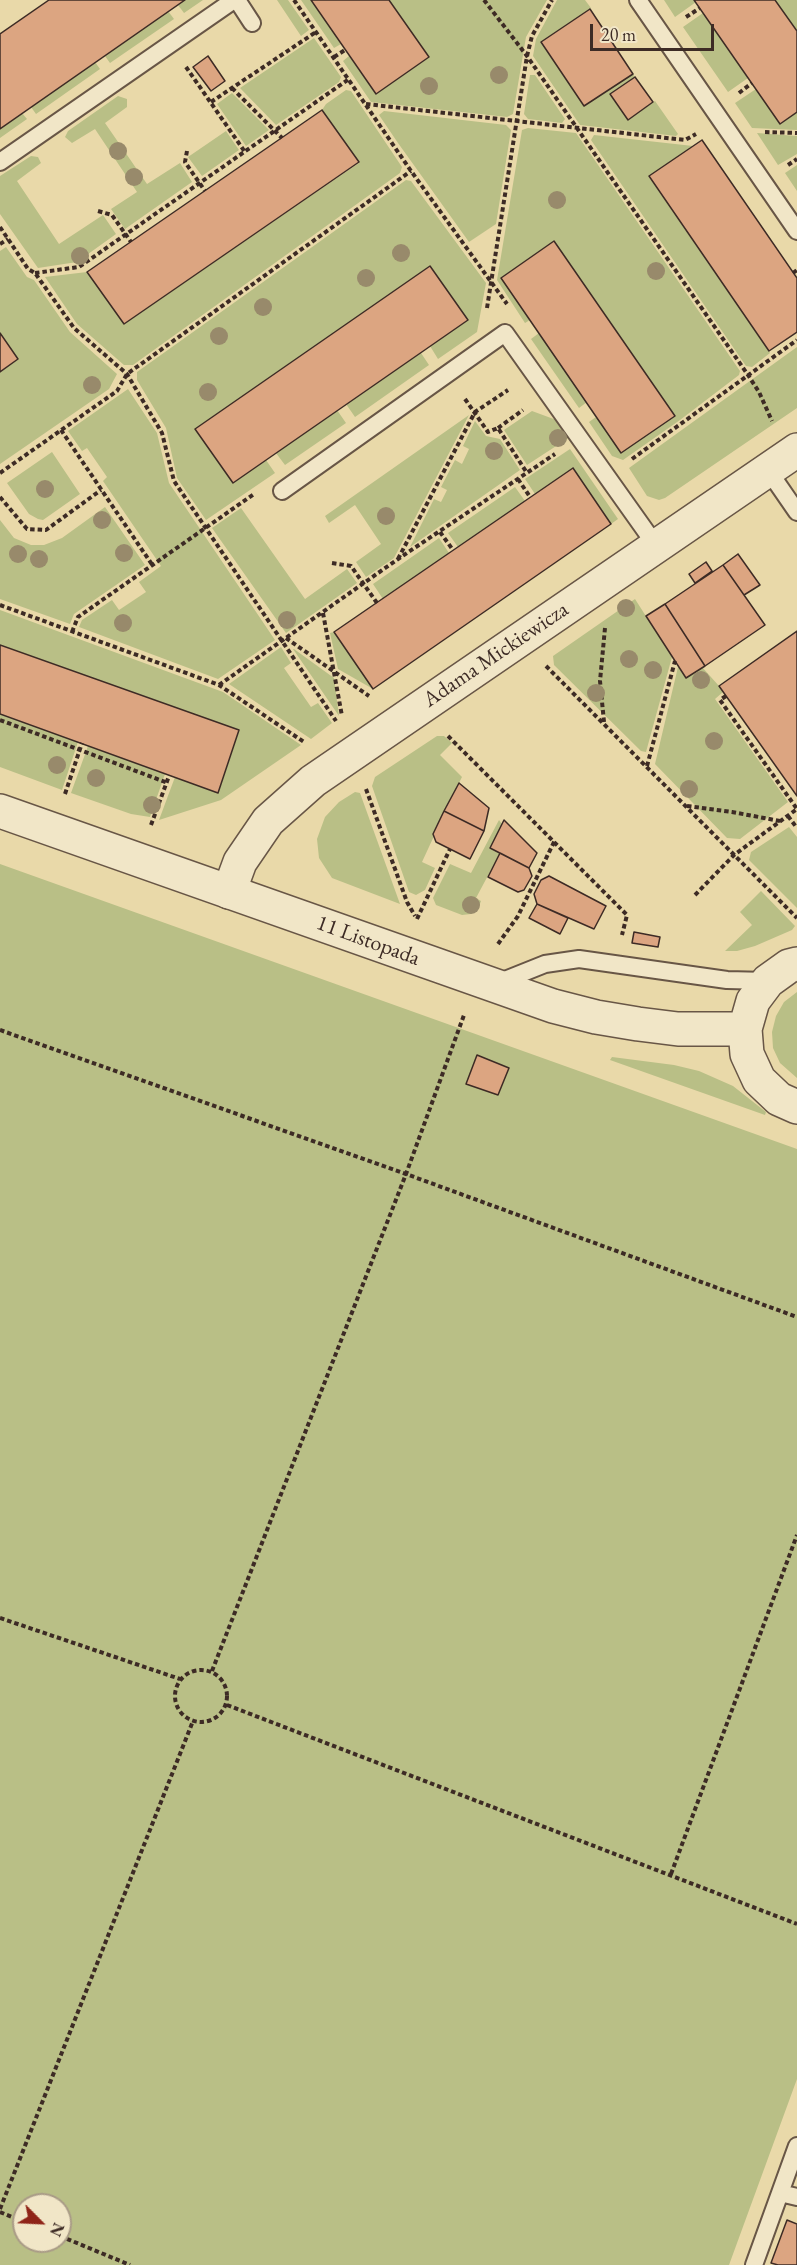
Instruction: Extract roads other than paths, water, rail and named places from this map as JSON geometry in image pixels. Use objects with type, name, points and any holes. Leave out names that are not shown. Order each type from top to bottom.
[{"type":"street","name":"Adama Mickiewicza","points":[[228,892],[240,862],[255,839],[268,821],[288,801],[345,758],[768,470],[786,440]]},
{"type":"street","name":"11 Listopada","points":[[0,811],[492,985],[564,1008],[638,1024],[678,1029],[746,1029]]},
{"type":"street","points":[[797,964],[789,966],[768,981],[753,1001],[746,1029],[747,1054],[759,1080],[779,1100],[797,1107]]},
{"type":"lane","points":[[0,162],[236,0],[252,22]]},
{"type":"lane","points":[[639,0],[797,231]]},
{"type":"lane","points":[[282,491],[505,333],[657,547]]},
{"type":"lane","points":[[768,470],[797,512]]},
{"type":"lane","points":[[492,985],[545,964],[579,959],[727,980],[768,981]]},
{"type":"lane","points":[[754,2265],[797,2146]]},
{"type":"lane","points":[[780,2193],[797,2197]]}]
